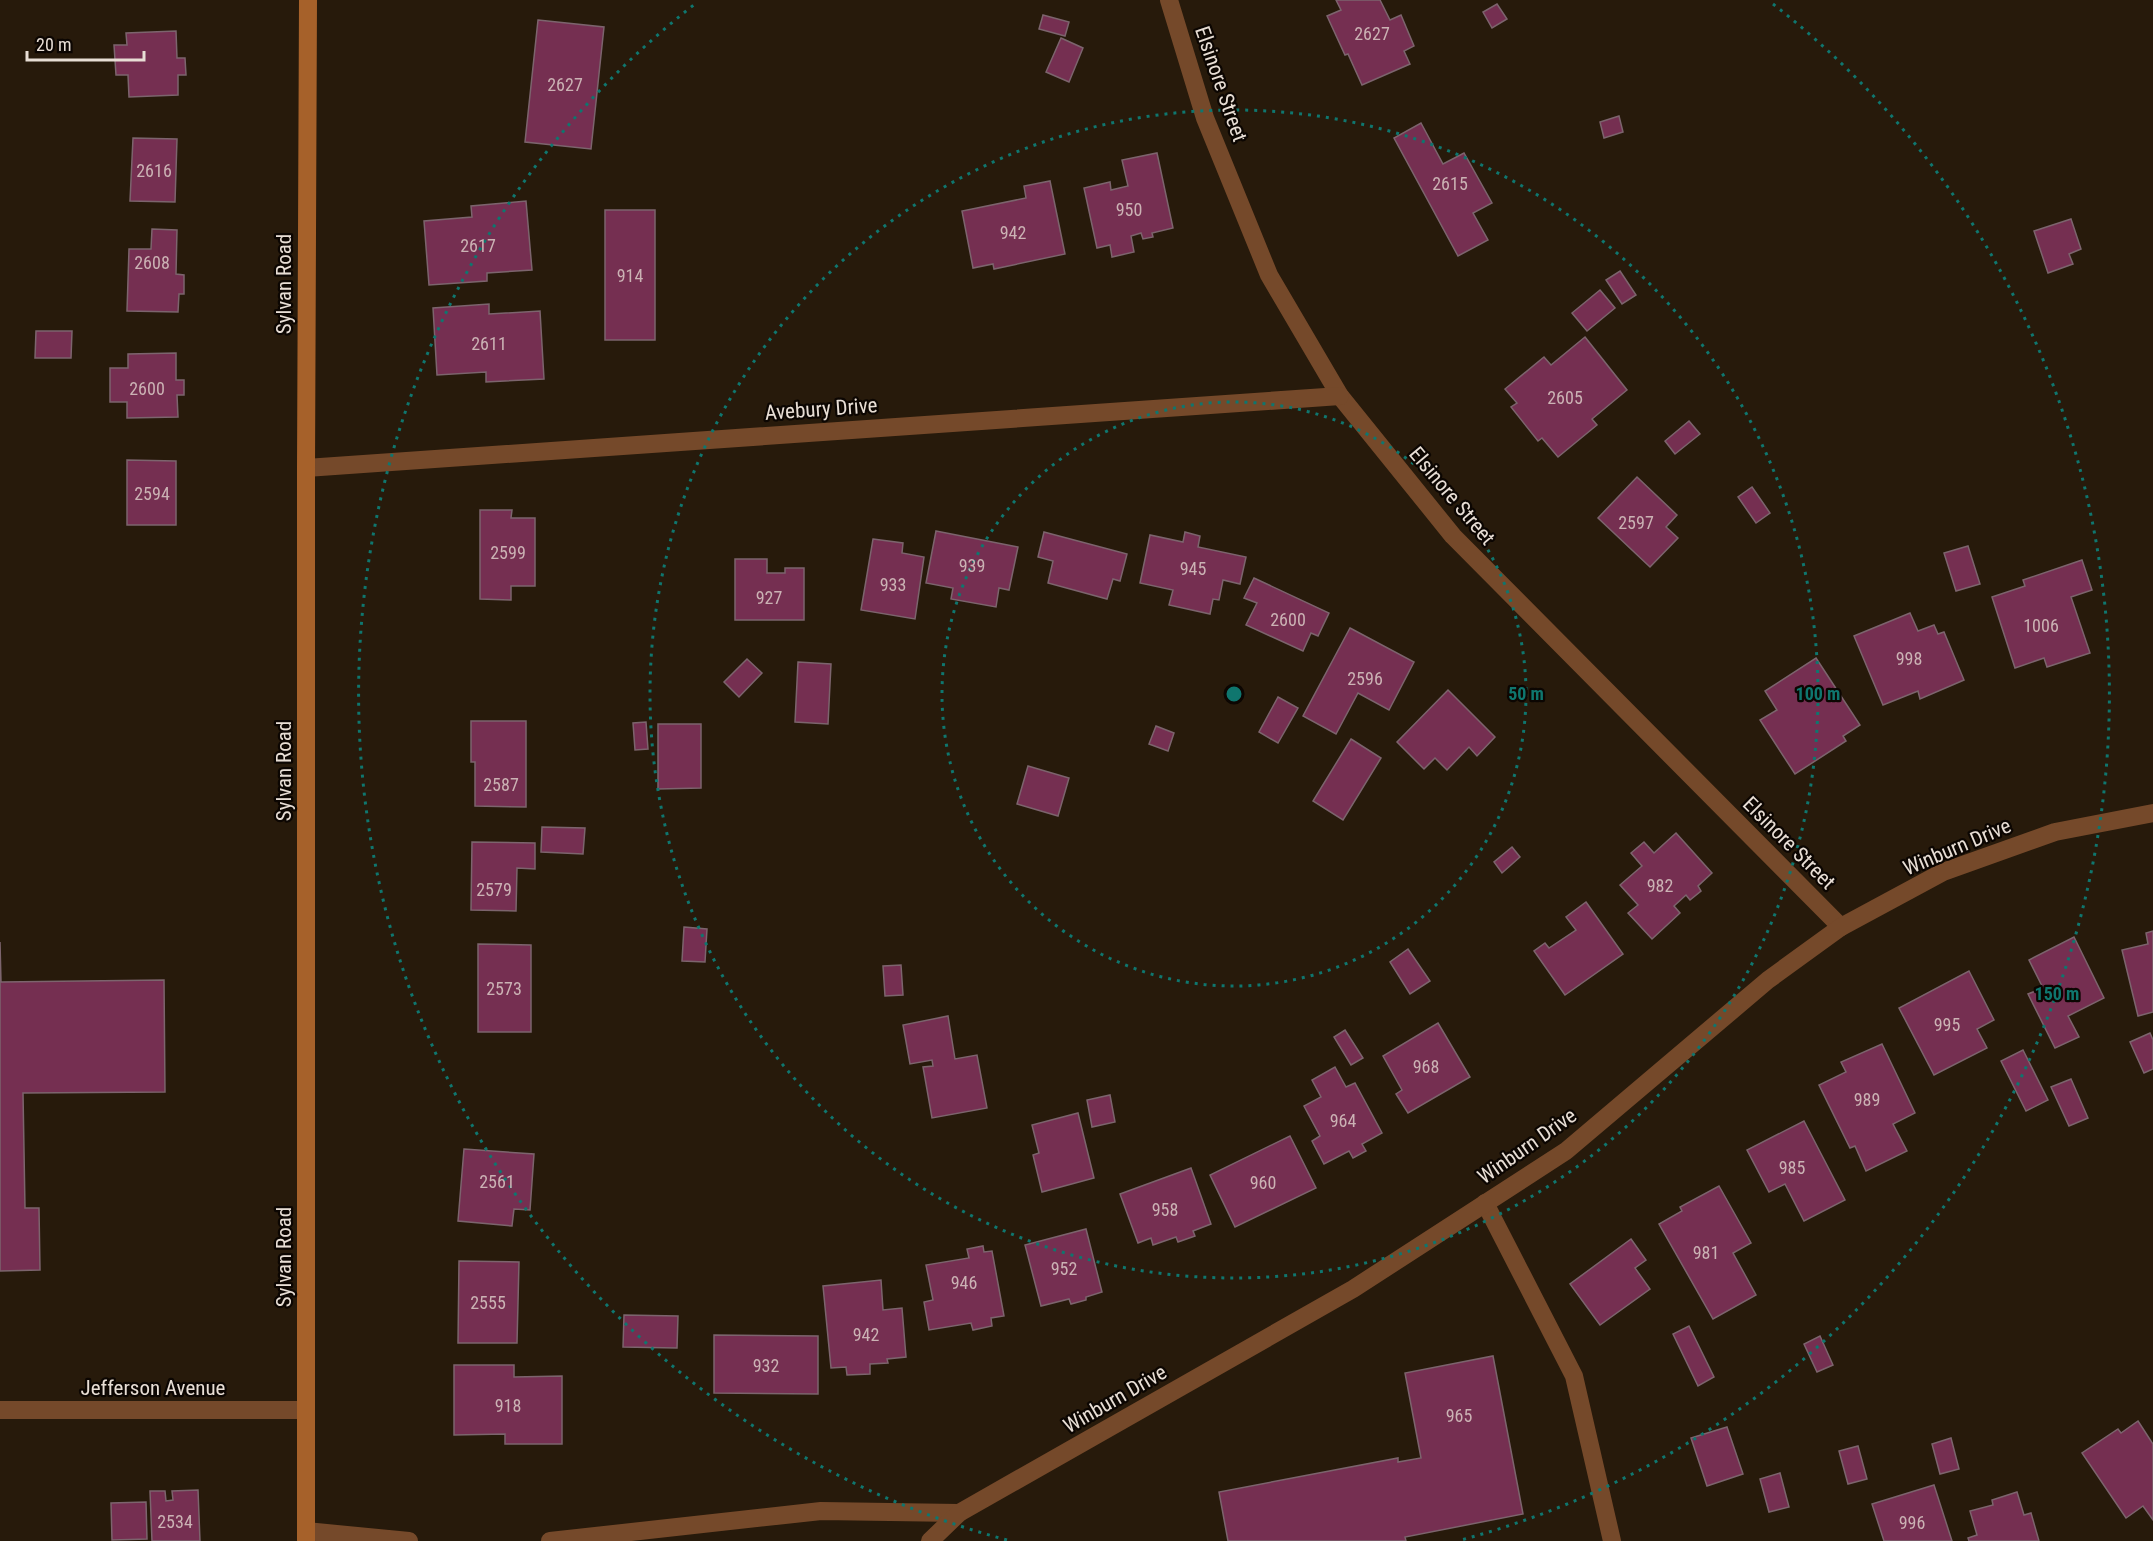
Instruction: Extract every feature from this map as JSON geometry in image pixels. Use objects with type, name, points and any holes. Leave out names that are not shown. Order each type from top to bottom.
[{"type":"main road","name":"Sylvan Road","points":[[306,1536],[308,0]]},
{"type":"street","name":"Elsinore Street","points":[[1169,0],[1205,118],[1269,275],[1340,396],[1453,537],[1841,927]]},
{"type":"street","name":"Avebury Drive","points":[[306,468],[1340,396]]},
{"type":"street","name":"Winburn Drive","points":[[930,1541],[959,1513],[1353,1289],[1566,1151],[1768,980],[1841,927],[1943,872],[2055,832],[2153,813]]},
{"type":"street","points":[[1485,1203],[1574,1376],[1612,1541]]},
{"type":"street","name":"Jefferson Avenue","points":[[0,1410],[306,1410]]},
{"type":"street","points":[[550,1541],[821,1511],[959,1513]]},
{"type":"street","points":[[306,1536],[409,1541]]},
{"type":"building","points":[[1336,0],[1380,0],[1390,20],[1401,15],[1414,46],[1404,51],[1410,64],[1362,85],[1327,16],[1341,10]]},
{"type":"building","points":[[1497,4],[1507,19],[1492,28],[1483,12]]},
{"type":"building","points":[[1043,15],[1069,22],[1065,36],[1039,29]]},
{"type":"building","points":[[538,20],[604,27],[591,149],[525,142]]},
{"type":"building","points":[[176,31],[177,58],[185,58],[186,75],[178,75],[178,95],[129,97],[128,75],[116,75],[114,45],[127,45],[126,33]]},
{"type":"building","points":[[1061,38],[1083,48],[1069,82],[1046,72]]},
{"type":"building","points":[[1619,116],[1623,132],[1604,138],[1600,122]]},
{"type":"building","points":[[1421,123],[1443,164],[1464,153],[1492,203],[1473,213],[1488,240],[1458,256],[1394,138]]},
{"type":"building","points":[[133,138],[177,139],[175,202],[130,201]]},
{"type":"building","points":[[1157,153],[1173,228],[1152,233],[1153,237],[1143,239],[1141,233],[1131,236],[1134,252],[1112,257],[1110,245],[1097,248],[1084,188],[1110,182],[1111,190],[1128,186],[1122,160]]},
{"type":"building","points":[[1050,181],[1065,254],[994,269],[993,264],[973,268],[962,211],[1026,198],[1024,186]]},
{"type":"building","points":[[526,201],[532,270],[487,273],[487,281],[429,285],[424,221],[472,217],[471,206]]},
{"type":"building","points":[[605,210],[655,210],[655,340],[605,340]]},
{"type":"building","points":[[2071,219],[2081,249],[2069,254],[2073,264],[2048,273],[2034,231]]},
{"type":"building","points":[[152,229],[177,230],[176,274],[184,275],[184,294],[179,294],[178,312],[127,311],[129,249],[151,249]]},
{"type":"building","points":[[1620,271],[1636,295],[1622,304],[1606,280]]},
{"type":"building","points":[[1600,290],[1615,308],[1587,331],[1572,313]]},
{"type":"building","points":[[489,304],[489,314],[540,311],[544,379],[486,382],[486,372],[437,375],[433,308]]},
{"type":"building","points":[[36,331],[72,331],[71,358],[35,358]]},
{"type":"building","points":[[1585,337],[1627,390],[1592,419],[1597,425],[1558,457],[1542,438],[1538,441],[1511,407],[1517,403],[1505,389],[1544,357],[1551,365]]},
{"type":"building","points":[[176,353],[176,380],[184,380],[184,395],[177,395],[178,417],[127,418],[127,402],[110,402],[110,368],[128,368],[128,354]]},
{"type":"building","points":[[1689,421],[1700,434],[1675,454],[1665,441]]},
{"type":"building","points":[[127,460],[176,461],[176,525],[127,525]]},
{"type":"building","points":[[1637,477],[1677,515],[1666,527],[1678,538],[1650,567],[1598,518]]},
{"type":"building","points":[[1752,487],[1770,513],[1756,523],[1738,497]]},
{"type":"building","points":[[480,510],[512,510],[511,518],[535,518],[535,586],[511,586],[511,600],[480,599]]},
{"type":"building","points":[[936,531],[1018,547],[1009,590],[999,588],[996,607],[951,599],[953,588],[926,583]]},
{"type":"building","points":[[1044,532],[1127,554],[1120,581],[1113,579],[1107,599],[1048,583],[1053,561],[1038,557]]},
{"type":"building","points":[[1185,532],[1200,536],[1198,547],[1246,557],[1240,584],[1223,580],[1219,600],[1213,599],[1210,614],[1169,605],[1173,590],[1140,583],[1150,535],[1183,542]]},
{"type":"building","points":[[873,539],[903,543],[902,553],[924,557],[915,619],[861,610]]},
{"type":"building","points":[[1968,546],[1980,584],[1956,591],[1944,553]]},
{"type":"building","points":[[735,559],[767,559],[767,573],[785,573],[785,568],[804,568],[804,620],[735,620]]},
{"type":"building","points":[[2082,560],[2092,590],[2071,597],[2090,653],[2047,667],[2044,658],[2015,668],[1992,597],[2025,586],[2023,580]]},
{"type":"building","points":[[1254,578],[1329,613],[1318,636],[1311,633],[1303,651],[1246,625],[1257,603],[1244,598]]},
{"type":"building","points":[[1910,613],[1918,631],[1934,625],[1938,634],[1944,632],[1964,680],[1920,699],[1918,691],[1883,705],[1854,636]]},
{"type":"building","points":[[1350,628],[1414,662],[1389,710],[1358,693],[1336,734],[1303,716]]},
{"type":"building","points":[[1816,658],[1860,725],[1843,736],[1846,741],[1795,774],[1760,720],[1777,710],[1765,691]]},
{"type":"building","points":[[747,659],[762,673],[739,697],[724,682]]},
{"type":"building","points":[[798,662],[831,664],[828,724],[795,722]]},
{"type":"building","points":[[1448,690],[1495,737],[1477,756],[1469,747],[1447,770],[1435,758],[1424,769],[1397,742]]},
{"type":"building","points":[[1278,697],[1298,708],[1278,743],[1259,732]]},
{"type":"building","points":[[471,721],[526,721],[526,807],[475,806],[475,762],[471,762]]},
{"type":"building","points":[[646,722],[648,749],[635,750],[633,723]]},
{"type":"building","points":[[658,724],[701,724],[701,788],[658,789]]},
{"type":"building","points":[[1156,726],[1174,733],[1168,751],[1149,744]]},
{"type":"building","points":[[1351,739],[1381,758],[1343,820],[1313,801]]},
{"type":"building","points":[[1028,766],[1069,778],[1058,816],[1017,804]]},
{"type":"building","points":[[542,827],[585,828],[583,854],[541,852]]},
{"type":"building","points":[[1676,833],[1712,873],[1698,886],[1701,891],[1690,900],[1686,895],[1674,906],[1680,913],[1652,939],[1628,913],[1638,905],[1620,885],[1642,866],[1631,853],[1644,842],[1654,853]]},
{"type":"building","points":[[472,842],[535,843],[535,869],[517,868],[516,911],[471,910]]},
{"type":"building","points":[[1512,847],[1520,857],[1502,873],[1494,862]]},
{"type":"building","points":[[1586,902],[1623,954],[1565,995],[1534,951],[1545,943],[1549,948],[1576,930],[1566,917]]},
{"type":"building","points":[[684,927],[707,929],[705,962],[682,961]]},
{"type":"building","points":[[2153,931],[2153,1012],[2138,1016],[2122,950],[2148,944],[2146,933]]},
{"type":"building","points":[[2074,937],[2104,998],[2068,1016],[2079,1037],[2055,1048],[2028,994],[2043,988],[2029,960]]},
{"type":"building","points":[[0,942],[1,982],[164,980],[165,1092],[23,1093],[25,1208],[39,1208],[40,1270],[0,1271]]},
{"type":"building","points":[[478,944],[531,945],[531,1032],[478,1032]]},
{"type":"building","points":[[1408,949],[1430,981],[1410,994],[1390,962]]},
{"type":"building","points":[[901,965],[903,995],[885,996],[883,966]]},
{"type":"building","points":[[1969,971],[1994,1020],[1977,1029],[1987,1048],[1934,1075],[1899,1008]]},
{"type":"building","points":[[948,1016],[955,1059],[977,1055],[987,1108],[932,1118],[923,1067],[933,1066],[932,1060],[910,1064],[903,1025]]},
{"type":"building","points":[[1438,1023],[1470,1077],[1408,1113],[1396,1094],[1402,1090],[1383,1056]]},
{"type":"building","points":[[1345,1030],[1363,1058],[1351,1065],[1334,1037]]},
{"type":"building","points":[[2150,1033],[2153,1040],[2153,1069],[2144,1073],[2130,1042]]},
{"type":"building","points":[[1882,1044],[1915,1113],[1893,1124],[1907,1151],[1866,1171],[1855,1146],[1850,1148],[1819,1085],[1846,1072],[1841,1062]]},
{"type":"building","points":[[2023,1050],[2048,1100],[2026,1111],[2001,1061]]},
{"type":"building","points":[[1335,1067],[1346,1087],[1355,1083],[1382,1133],[1362,1144],[1366,1151],[1353,1158],[1349,1151],[1324,1164],[1312,1141],[1320,1136],[1304,1106],[1321,1097],[1312,1080]]},
{"type":"building","points":[[2071,1079],[2088,1118],[2069,1126],[2051,1087]]},
{"type":"building","points":[[1110,1095],[1115,1122],[1092,1127],[1087,1100]]},
{"type":"building","points":[[1078,1113],[1094,1178],[1042,1192],[1033,1155],[1039,1153],[1032,1125]]},
{"type":"building","points":[[1804,1121],[1845,1200],[1804,1221],[1785,1184],[1769,1192],[1747,1150]]},
{"type":"building","points":[[1290,1136],[1316,1188],[1235,1227],[1210,1175]]},
{"type":"building","points":[[464,1149],[534,1154],[530,1210],[514,1209],[512,1226],[458,1221]]},
{"type":"building","points":[[1191,1168],[1211,1224],[1193,1231],[1195,1236],[1178,1242],[1176,1237],[1153,1245],[1151,1238],[1138,1243],[1120,1194]]},
{"type":"building","points":[[1719,1186],[1751,1243],[1733,1253],[1756,1295],[1713,1319],[1659,1224],[1682,1211],[1680,1207]]},
{"type":"building","points":[[1086,1229],[1102,1292],[1071,1304],[1069,1299],[1041,1306],[1025,1245]]},
{"type":"building","points":[[1631,1239],[1646,1260],[1635,1268],[1650,1289],[1600,1325],[1570,1284]]},
{"type":"building","points":[[983,1246],[984,1252],[992,1251],[1004,1316],[991,1318],[992,1326],[973,1330],[971,1323],[929,1330],[924,1302],[933,1300],[926,1265],[969,1258],[967,1249]]},
{"type":"building","points":[[459,1261],[519,1262],[517,1343],[458,1343]]},
{"type":"building","points":[[881,1280],[883,1310],[902,1308],[906,1357],[887,1359],[888,1363],[870,1364],[870,1374],[847,1375],[846,1367],[831,1368],[823,1286]]},
{"type":"building","points":[[624,1315],[678,1316],[677,1348],[623,1347]]},
{"type":"building","points":[[1689,1326],[1714,1377],[1698,1386],[1673,1334]]},
{"type":"building","points":[[714,1335],[818,1336],[818,1394],[714,1393]]},
{"type":"building","points":[[1820,1336],[1833,1365],[1817,1372],[1804,1344]]},
{"type":"building","points":[[1493,1356],[1523,1514],[1405,1537],[1406,1541],[1228,1541],[1219,1492],[1398,1458],[1398,1462],[1421,1458],[1405,1373]]},
{"type":"building","points":[[454,1365],[514,1365],[514,1377],[562,1376],[562,1444],[505,1444],[505,1434],[454,1435]]},
{"type":"building","points":[[2138,1421],[2153,1444],[2153,1520],[2143,1506],[2126,1518],[2082,1453],[2118,1429],[2121,1433]]},
{"type":"building","points":[[1727,1427],[1743,1474],[1707,1486],[1691,1438]]},
{"type":"building","points":[[1951,1438],[1959,1469],[1940,1474],[1932,1444]]},
{"type":"building","points":[[1858,1446],[1867,1479],[1848,1484],[1839,1451]]},
{"type":"building","points":[[1780,1473],[1789,1507],[1769,1512],[1760,1479]]},
{"type":"building","points":[[1934,1485],[1952,1541],[1884,1541],[1872,1504]]},
{"type":"building","points":[[198,1490],[200,1541],[152,1541],[150,1491],[165,1491],[166,1501],[173,1500],[172,1491]]},
{"type":"building","points":[[2017,1492],[2024,1515],[2031,1513],[2039,1541],[1969,1541],[1968,1538],[1977,1535],[1970,1511],[1993,1505],[1992,1500]]},
{"type":"building","points":[[146,1502],[147,1539],[112,1540],[111,1503]]}]
